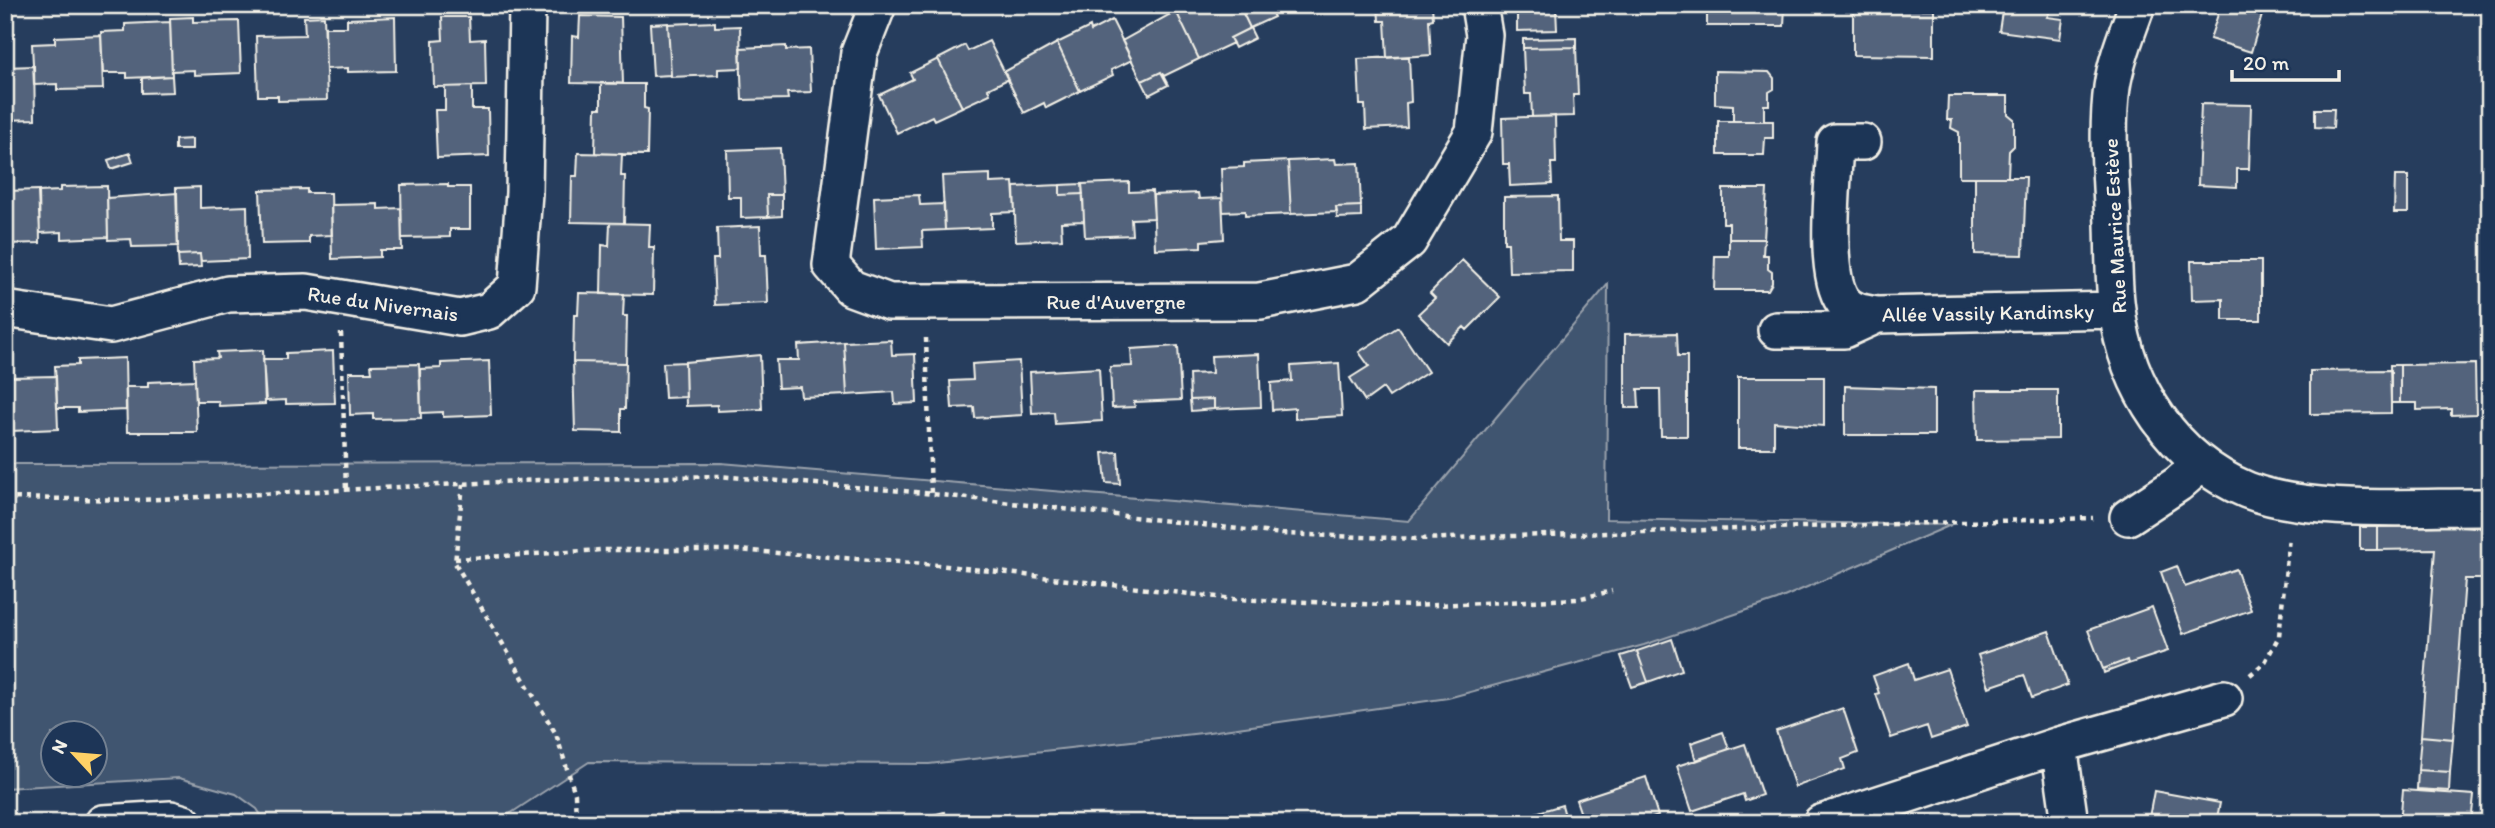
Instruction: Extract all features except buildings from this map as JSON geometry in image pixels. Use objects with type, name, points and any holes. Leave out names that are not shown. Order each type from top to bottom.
[{"type":"street","name":"Rue du Nivernais","points":[[5,309],[111,325],[228,294],[306,292],[460,317],[489,310],[517,286],[524,193],[527,5]]},
{"type":"street","name":"Rue d'Auvergne","points":[[877,5],[859,54],[831,265],[851,288],[889,302],[1260,302],[1357,282],[1409,241],[1474,132],[1484,35],[1479,5]]},
{"type":"street","name":"Rue Maurice Estève","points":[[2137,5],[2113,83],[2109,117],[2117,310],[2130,364],[2145,397],[2164,427],[2201,464],[2249,490],[2292,501],[2490,507]]},
{"type":"street","name":"Allée Vassily Kandinsky","points":[[1863,142],[1835,142],[1831,269],[1836,290],[1845,304],[1860,313],[1877,315],[2117,310]]},
{"type":"street","points":[[1776,330],[1844,330],[1877,315]]},
{"type":"street","points":[[2128,517],[2178,484],[2201,464]]},
{"type":"street","points":[[1821,823],[2059,745],[2224,698]]},
{"type":"street","points":[[2059,745],[2070,823]]},
{"type":"street","points":[[103,823],[171,819],[184,823]]},
{"type":"path","points":[[340,297],[346,491]]},
{"type":"path","points":[[925,302],[931,494]]},
{"type":"path","points":[[5,498],[142,500],[463,484],[719,477],[931,494],[1282,534],[1417,539],[2128,517]]},
{"type":"path","points":[[463,484],[455,563],[555,734],[575,794],[576,823]]},
{"type":"path","points":[[2224,698],[2265,662],[2279,636],[2292,501]]},
{"type":"path","points":[[455,559],[601,550],[737,550],[925,564],[1234,599],[1412,606],[1577,599],[1612,590]]},
{"type":"shaded area","points":[[1608,284],[1606,519],[1951,525],[1777,600],[1644,645],[1448,698],[1202,733],[929,764],[589,762],[496,823],[266,823],[257,809],[236,794],[179,778],[108,782],[108,720],[38,720],[38,786],[5,788],[5,464],[721,463],[1409,521]]}]
